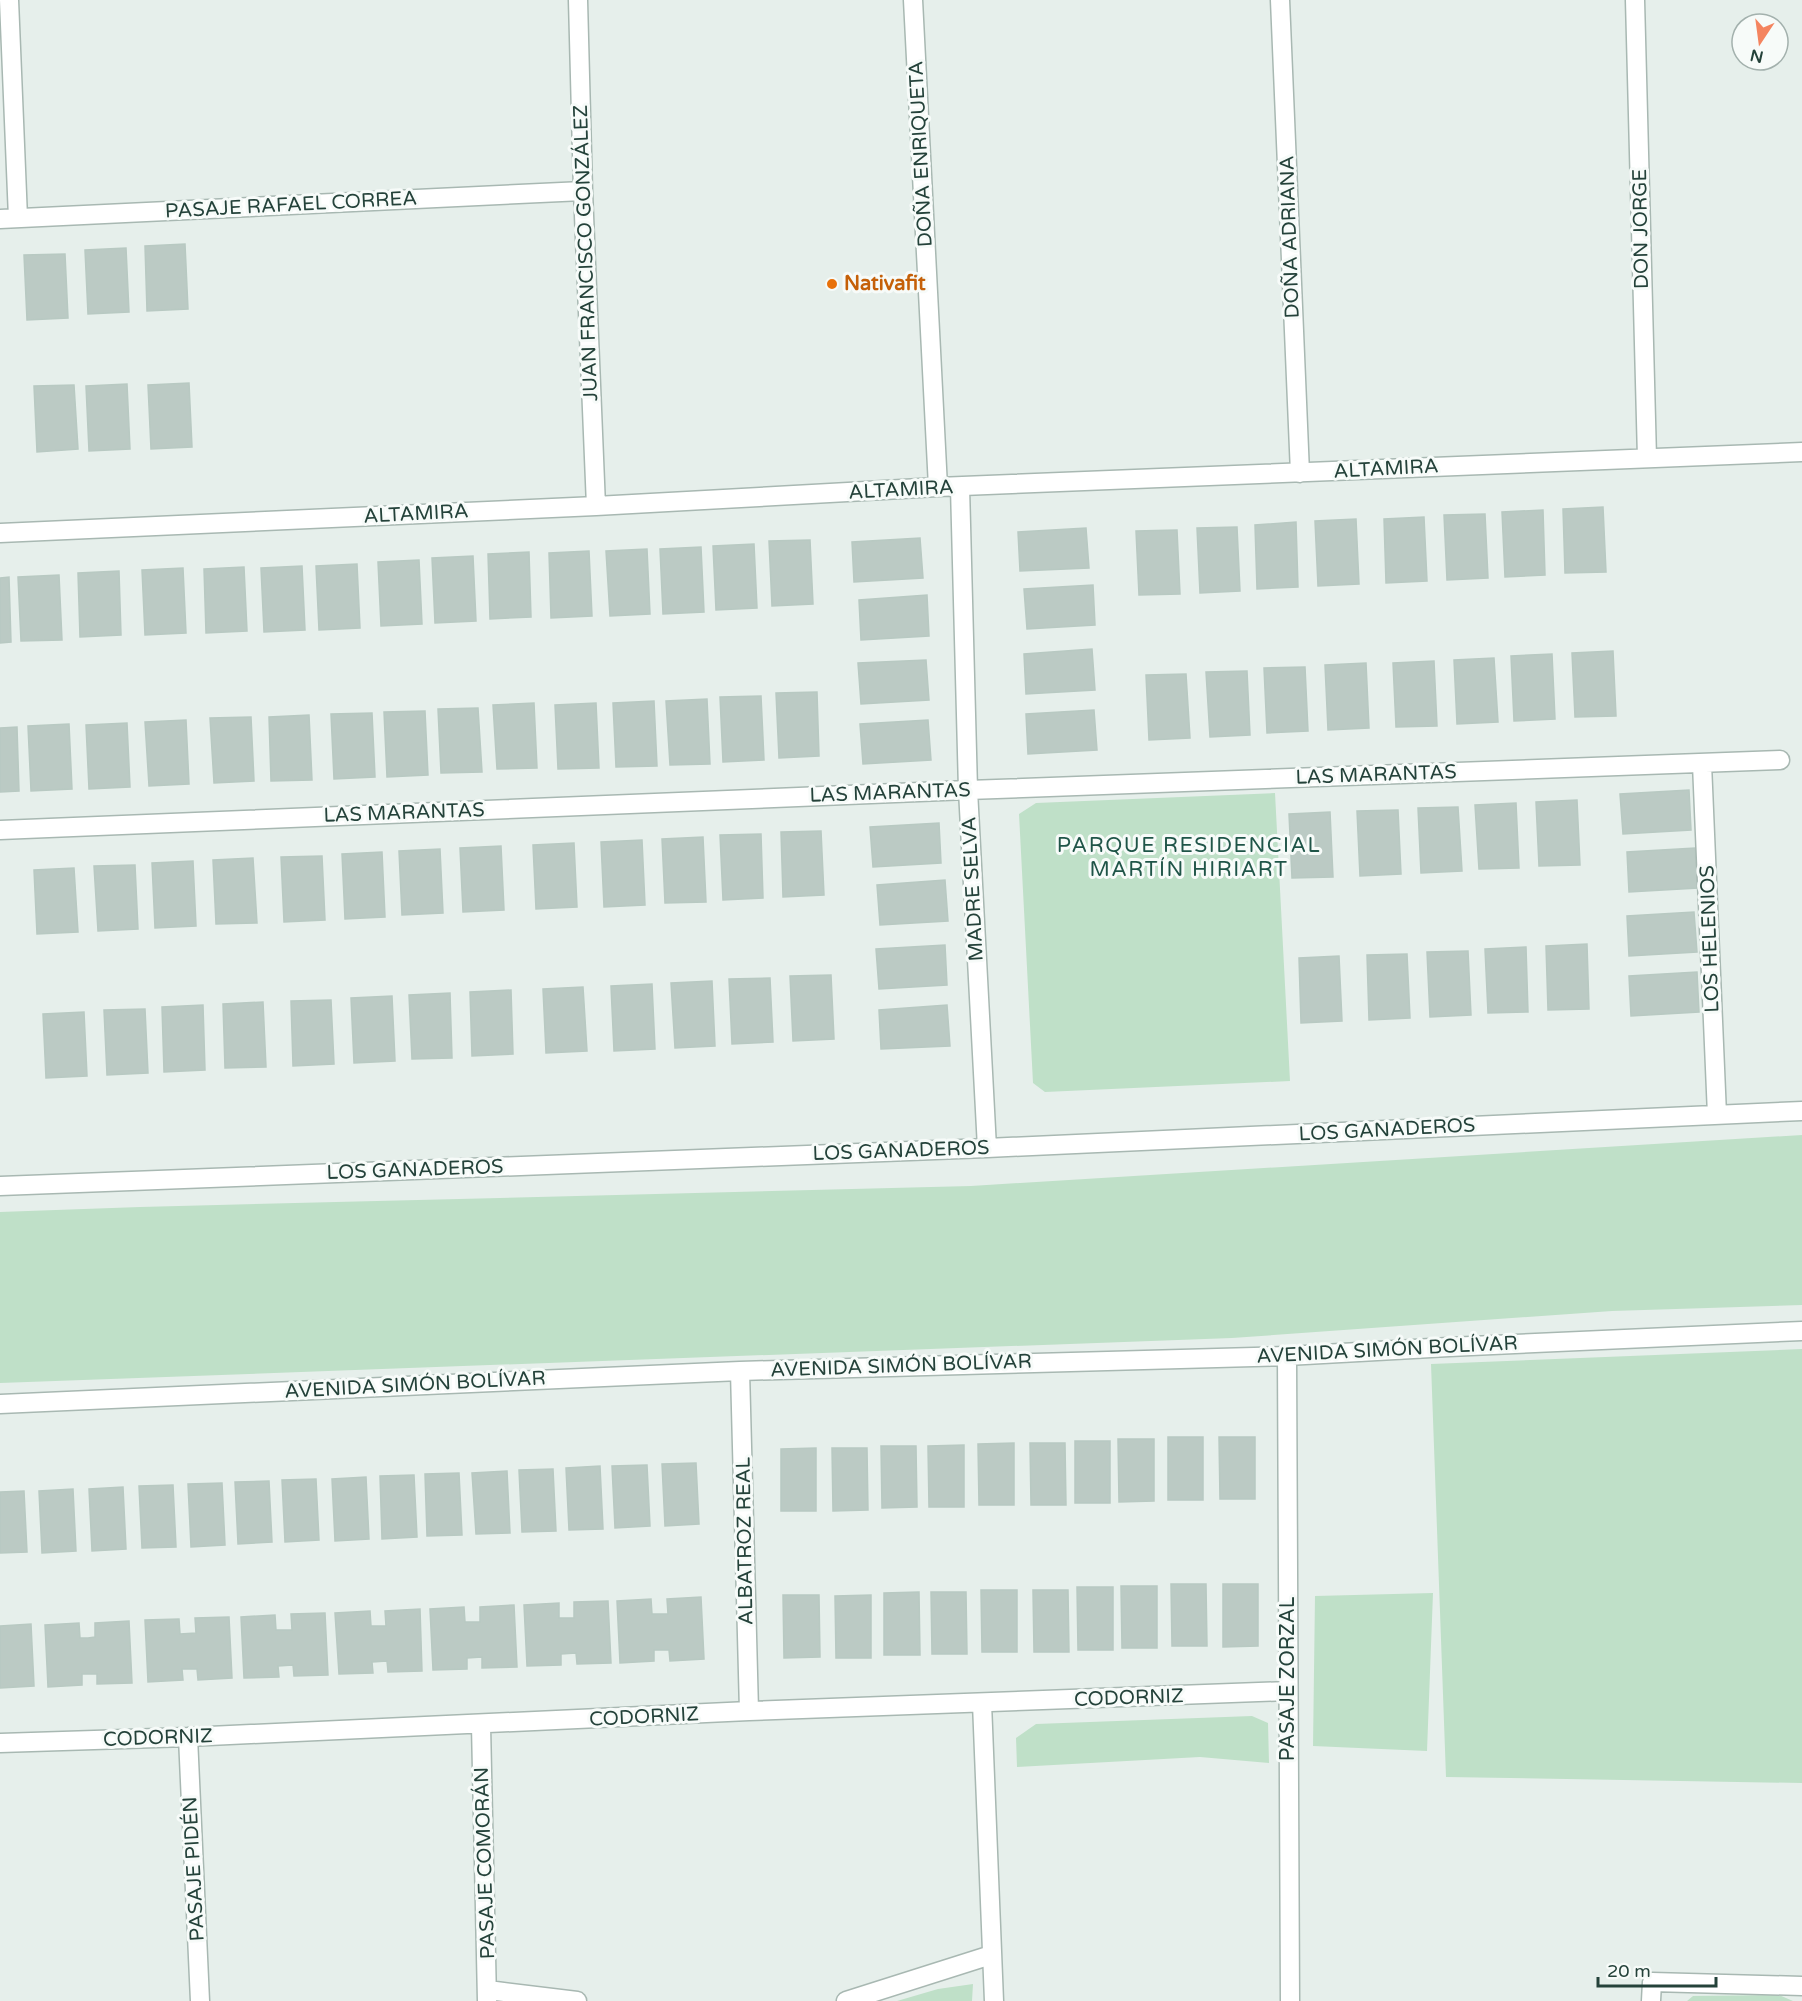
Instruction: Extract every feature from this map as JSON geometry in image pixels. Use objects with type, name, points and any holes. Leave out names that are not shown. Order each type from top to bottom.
[{"type":"street","points":[[9,0],[9,218]]},
{"type":"street","name":"JUAN FRANCISCO GONZÁLEZ","points":[[578,0],[596,506]]},
{"type":"street","name":"DOÑA ENRIQUETA","points":[[914,0],[938,487]]},
{"type":"street","name":"DOÑA ADRIANA","points":[[1280,0],[1300,473]]},
{"type":"street","name":"DON JORGE","points":[[1635,0],[1647,458]]},
{"type":"street","name":"PASAJE RAFAEL CORREA","points":[[9,218],[583,191]]},
{"type":"street","name":"ALTAMIRA","points":[[0,533],[596,506],[938,487],[1802,452]]},
{"type":"street","name":"MADRE SELVA","points":[[960,487],[968,790],[987,1148]]},
{"type":"street","name":"LAS MARANTAS","points":[[0,830],[968,790],[1780,760]]},
{"type":"street","name":"LOS HELENIOS","points":[[1702,764],[1717,1115]]},
{"type":"street","name":"LOS GANADEROS","points":[[0,1186],[987,1148],[1802,1111]]},
{"type":"street","name":"AVENIDA SIMÓN BOLÍVAR","points":[[0,1404],[740,1371],[1287,1356],[1802,1331]]},
{"type":"street","name":"PASAJE ZORZAL","points":[[1287,1356],[1290,2001]]},
{"type":"street","name":"ALBATROZ REAL","points":[[740,1371],[749,1711]]},
{"type":"street","name":"CODORNIZ","points":[[0,1743],[1288,1691]]},
{"type":"street","points":[[982,1703],[994,2001]]},
{"type":"street","name":"PASAJE COMORÁN","points":[[481,1725],[488,1995]]},
{"type":"street","name":"PASAJE PIDÉN","points":[[188,1737],[200,2001]]},
{"type":"street","points":[[846,2001],[991,1955]]},
{"type":"street","points":[[1651,2001],[1652,1982],[1802,1986]]},
{"type":"street","points":[[488,1995],[577,2001]]},
{"type":"green space","points":[[1275,793],[1290,1081],[1045,1092],[1033,1083],[1019,814],[1036,803]]},
{"type":"green space","points":[[1802,1135],[1802,1305],[1612,1311],[1232,1338],[0,1383],[0,1212],[971,1186]]},
{"type":"green space","points":[[1802,1349],[1802,1783],[1446,1777],[1431,1364]]},
{"type":"green space","points":[[1433,1593],[1427,1751],[1313,1746],[1315,1596]]},
{"type":"green space","points":[[1252,1716],[1268,1723],[1269,1763],[1200,1757],[1017,1767],[1016,1738],[1036,1724]]},
{"type":"green space","points":[[973,1984],[972,2001],[897,2001],[938,1989]]},
{"type":"green space","points":[[1779,1995],[1793,2001],[1687,2001],[1693,1996]]},
{"type":"building","points":[[185,244],[188,309],[147,311],[145,246]]},
{"type":"building","points":[[126,248],[129,312],[88,314],[85,250]]},
{"type":"building","points":[[65,254],[68,318],[27,320],[24,255]]},
{"type":"building","points":[[189,383],[192,447],[151,449],[148,385]]},
{"type":"building","points":[[127,384],[130,449],[89,451],[86,386]]},
{"type":"building","points":[[74,385],[78,449],[37,452],[34,386]]},
{"type":"building","points":[[1603,507],[1606,572],[1565,573],[1563,509]]},
{"type":"building","points":[[1543,510],[1545,575],[1505,577],[1502,512]]},
{"type":"building","points":[[1485,514],[1488,578],[1447,580],[1444,515]]},
{"type":"building","points":[[1424,517],[1427,581],[1386,583],[1384,519]]},
{"type":"building","points":[[1356,519],[1359,584],[1318,586],[1315,521]]},
{"type":"building","points":[[1296,522],[1298,587],[1257,589],[1255,525]]},
{"type":"building","points":[[1237,527],[1240,591],[1200,593],[1197,528]]},
{"type":"building","points":[[1086,528],[1089,568],[1020,571],[1018,532]]},
{"type":"building","points":[[1177,530],[1180,594],[1139,595],[1136,531]]},
{"type":"building","points":[[920,538],[923,578],[854,582],[852,542]]},
{"type":"building","points":[[810,540],[813,604],[772,606],[769,541]]},
{"type":"building","points":[[754,544],[757,608],[716,610],[713,546]]},
{"type":"building","points":[[701,547],[704,612],[663,614],[660,549]]},
{"type":"building","points":[[647,549],[650,614],[610,616],[606,551]]},
{"type":"building","points":[[589,551],[592,616],[551,618],[549,553]]},
{"type":"building","points":[[529,552],[531,617],[490,619],[488,554]]},
{"type":"building","points":[[473,556],[476,621],[435,623],[432,558]]},
{"type":"building","points":[[419,560],[422,624],[381,626],[378,562]]},
{"type":"building","points":[[357,564],[360,628],[319,630],[316,566]]},
{"type":"building","points":[[302,566],[305,630],[264,632],[261,568]]},
{"type":"building","points":[[244,567],[247,631],[206,633],[204,569]]},
{"type":"building","points":[[183,568],[186,633],[145,635],[142,570]]},
{"type":"building","points":[[119,571],[121,635],[80,637],[78,573]]},
{"type":"building","points":[[59,575],[62,640],[21,641],[18,577]]},
{"type":"building","points":[[9,577],[11,642],[0,643],[0,578]]},
{"type":"building","points":[[1093,585],[1095,625],[1027,629],[1024,589]]},
{"type":"building","points":[[927,595],[929,636],[861,640],[859,600]]},
{"type":"building","points":[[1092,649],[1095,690],[1026,694],[1024,654]]},
{"type":"building","points":[[1613,651],[1616,716],[1575,717],[1572,653]]},
{"type":"building","points":[[1552,654],[1555,719],[1514,721],[1511,656]]},
{"type":"building","points":[[1494,658],[1498,722],[1457,724],[1454,660]]},
{"type":"building","points":[[926,660],[929,700],[861,704],[858,663]]},
{"type":"building","points":[[1434,661],[1437,726],[1396,727],[1393,663]]},
{"type":"building","points":[[1366,663],[1369,728],[1328,730],[1325,665]]},
{"type":"building","points":[[1305,667],[1308,731],[1267,733],[1264,668]]},
{"type":"building","points":[[1247,671],[1250,735],[1210,737],[1206,672]]},
{"type":"building","points":[[1186,674],[1190,738],[1149,740],[1146,675]]},
{"type":"building","points":[[817,692],[819,756],[779,758],[776,693]]},
{"type":"building","points":[[761,696],[764,760],[723,762],[720,697]]},
{"type":"building","points":[[707,699],[710,764],[670,765],[666,701]]},
{"type":"building","points":[[654,701],[657,766],[616,767],[613,703]]},
{"type":"building","points":[[534,703],[537,768],[497,769],[493,705]]},
{"type":"building","points":[[596,703],[599,768],[558,769],[555,705]]},
{"type":"building","points":[[478,708],[482,772],[441,773],[438,709]]},
{"type":"building","points":[[1094,710],[1097,750],[1028,754],[1026,714]]},
{"type":"building","points":[[425,711],[428,775],[387,777],[384,712]]},
{"type":"building","points":[[372,713],[375,777],[334,779],[331,714]]},
{"type":"building","points":[[309,715],[312,780],[271,781],[269,717]]},
{"type":"building","points":[[251,717],[254,781],[214,783],[210,718]]},
{"type":"building","points":[[186,720],[189,784],[149,786],[145,722]]},
{"type":"building","points":[[928,720],[931,760],[863,764],[860,724]]},
{"type":"building","points":[[127,723],[130,787],[89,789],[86,725]]},
{"type":"building","points":[[69,724],[72,789],[31,791],[28,726]]},
{"type":"building","points":[[17,727],[19,791],[0,792],[0,728]]},
{"type":"building","points":[[1689,790],[1691,830],[1623,834],[1620,794]]},
{"type":"building","points":[[1577,800],[1580,865],[1539,866],[1536,802]]},
{"type":"building","points":[[1516,803],[1519,868],[1479,869],[1475,805]]},
{"type":"building","points":[[1458,807],[1462,871],[1421,873],[1418,808]]},
{"type":"building","points":[[1398,810],[1401,874],[1360,876],[1357,811]]},
{"type":"building","points":[[1330,812],[1333,877],[1292,878],[1289,814]]},
{"type":"building","points":[[939,823],[941,863],[873,867],[870,827]]},
{"type":"building","points":[[821,831],[824,895],[783,897],[781,832]]},
{"type":"building","points":[[761,834],[763,898],[723,900],[720,835]]},
{"type":"building","points":[[703,837],[706,902],[665,903],[662,839]]},
{"type":"building","points":[[642,840],[645,905],[604,907],[601,842]]},
{"type":"building","points":[[574,843],[577,907],[536,909],[533,845]]},
{"type":"building","points":[[501,846],[504,910],[463,912],[460,848]]},
{"type":"building","points":[[1695,848],[1698,888],[1629,892],[1627,852]]},
{"type":"building","points":[[440,849],[443,913],[402,915],[399,851]]},
{"type":"building","points":[[382,852],[385,917],[345,919],[342,854]]},
{"type":"building","points":[[322,856],[325,920],[284,922],[281,857]]},
{"type":"building","points":[[253,858],[257,923],[216,924],[213,860]]},
{"type":"building","points":[[193,861],[196,926],[155,928],[152,863]]},
{"type":"building","points":[[135,865],[138,929],[98,931],[94,866]]},
{"type":"building","points":[[74,868],[78,932],[37,934],[34,870]]},
{"type":"building","points":[[945,880],[948,921],[880,925],[877,885]]},
{"type":"building","points":[[1694,912],[1697,952],[1629,956],[1627,916]]},
{"type":"building","points":[[1587,944],[1589,1009],[1548,1010],[1546,946]]},
{"type":"building","points":[[945,945],[947,985],[879,989],[876,949]]},
{"type":"building","points":[[1526,947],[1528,1012],[1488,1013],[1485,949]]},
{"type":"building","points":[[1468,951],[1471,1015],[1430,1017],[1427,952]]},
{"type":"building","points":[[1407,954],[1410,1018],[1369,1020],[1367,955]]},
{"type":"building","points":[[1339,956],[1342,1021],[1301,1023],[1299,958]]},
{"type":"building","points":[[1697,972],[1699,1012],[1631,1016],[1629,976]]},
{"type":"building","points":[[831,975],[834,1039],[793,1041],[790,976]]},
{"type":"building","points":[[770,978],[773,1042],[732,1044],[729,979]]},
{"type":"building","points":[[712,981],[715,1046],[675,1048],[671,983]]},
{"type":"building","points":[[652,984],[655,1049],[614,1051],[611,986]]},
{"type":"building","points":[[583,987],[587,1051],[546,1053],[543,989]]},
{"type":"building","points":[[511,990],[513,1054],[472,1056],[470,992]]},
{"type":"building","points":[[450,993],[452,1058],[412,1059],[409,995]]},
{"type":"building","points":[[392,996],[395,1061],[354,1063],[351,998]]},
{"type":"building","points":[[331,1000],[334,1064],[293,1066],[291,1001]]},
{"type":"building","points":[[263,1002],[266,1067],[225,1068],[223,1004]]},
{"type":"building","points":[[203,1005],[205,1070],[164,1072],[162,1007]]},
{"type":"building","points":[[947,1005],[950,1046],[881,1049],[879,1010]]},
{"type":"building","points":[[145,1009],[148,1073],[107,1075],[104,1010]]},
{"type":"building","points":[[84,1012],[87,1076],[46,1078],[43,1014]]},
{"type":"building","points":[[1168,1437],[1203,1437],[1203,1500],[1168,1500]]},
{"type":"building","points":[[1219,1437],[1255,1437],[1255,1499],[1220,1499]]},
{"type":"building","points":[[1118,1439],[1154,1439],[1154,1501],[1119,1502]]},
{"type":"building","points":[[1075,1441],[1110,1441],[1110,1503],[1075,1503]]},
{"type":"building","points":[[1014,1443],[1014,1505],[979,1505],[978,1444]]},
{"type":"building","points":[[1030,1443],[1065,1443],[1066,1505],[1031,1505]]},
{"type":"building","points":[[964,1445],[964,1507],[929,1507],[928,1446]]},
{"type":"building","points":[[881,1446],[916,1446],[917,1507],[882,1508]]},
{"type":"building","points":[[816,1448],[816,1511],[781,1511],[781,1449]]},
{"type":"building","points":[[832,1448],[867,1448],[868,1510],[833,1511]]},
{"type":"building","points":[[696,1463],[699,1524],[665,1526],[662,1464]]},
{"type":"building","points":[[647,1465],[650,1526],[615,1528],[612,1466]]},
{"type":"building","points":[[600,1466],[603,1529],[569,1530],[566,1468]]},
{"type":"building","points":[[553,1469],[556,1531],[522,1532],[519,1470]]},
{"type":"building","points":[[507,1471],[510,1533],[476,1534],[472,1473]]},
{"type":"building","points":[[459,1473],[462,1535],[427,1536],[425,1474]]},
{"type":"building","points":[[414,1475],[417,1537],[382,1539],[380,1476]]},
{"type":"building","points":[[366,1477],[369,1539],[335,1541],[332,1479]]},
{"type":"building","points":[[316,1479],[319,1540],[285,1542],[282,1480]]},
{"type":"building","points":[[269,1481],[272,1542],[238,1544],[235,1482]]},
{"type":"building","points":[[222,1483],[225,1545],[191,1547],[188,1484]]},
{"type":"building","points":[[173,1485],[176,1547],[142,1548],[139,1486]]},
{"type":"building","points":[[123,1487],[126,1549],[92,1551],[89,1489]]},
{"type":"building","points":[[73,1489],[76,1551],[42,1553],[39,1491]]},
{"type":"building","points":[[24,1491],[27,1552],[0,1553],[0,1492]]},
{"type":"building","points":[[1171,1584],[1206,1584],[1207,1646],[1172,1646]]},
{"type":"building","points":[[1223,1584],[1258,1584],[1258,1646],[1223,1647]]},
{"type":"building","points":[[1121,1586],[1157,1586],[1157,1648],[1122,1648]]},
{"type":"building","points":[[1077,1587],[1113,1587],[1113,1650],[1078,1650]]},
{"type":"building","points":[[981,1590],[1017,1590],[1017,1652],[982,1652]]},
{"type":"building","points":[[1033,1590],[1068,1590],[1069,1652],[1034,1652]]},
{"type":"building","points":[[919,1592],[920,1655],[884,1655],[884,1593]]},
{"type":"building","points":[[931,1592],[966,1592],[967,1654],[932,1654]]},
{"type":"building","points":[[783,1595],[819,1595],[820,1657],[784,1658]]},
{"type":"building","points":[[871,1595],[871,1658],[836,1658],[835,1596]]},
{"type":"building","points":[[701,1597],[704,1659],[670,1661],[669,1650],[654,1650],[654,1661],[620,1663],[617,1601],[651,1599],[652,1614],[668,1614],[667,1599]]},
{"type":"building","points":[[608,1601],[611,1663],[577,1664],[576,1653],[561,1654],[561,1665],[527,1666],[524,1605],[559,1603],[559,1618],[574,1618],[574,1602]]},
{"type":"building","points":[[514,1605],[517,1667],[482,1668],[482,1657],[467,1658],[467,1669],[433,1670],[430,1609],[464,1607],[465,1622],[480,1622],[480,1607]]},
{"type":"building","points":[[420,1609],[422,1671],[388,1672],[387,1661],[372,1662],[373,1673],[339,1674],[335,1613],[370,1611],[371,1626],[386,1626],[385,1611]]},
{"type":"building","points":[[325,1613],[328,1675],[294,1676],[293,1665],[278,1666],[279,1677],[244,1678],[241,1617],[275,1615],[276,1630],[292,1630],[291,1614]]},
{"type":"building","points":[[229,1617],[232,1678],[198,1680],[197,1669],[182,1669],[183,1680],[148,1682],[145,1620],[179,1619],[180,1634],[196,1633],[195,1618]]},
{"type":"building","points":[[129,1621],[132,1683],[97,1684],[97,1674],[82,1674],[82,1685],[48,1687],[45,1625],[79,1623],[80,1638],[88,1638],[95,1637],[95,1623]]},
{"type":"building","points":[[31,1624],[34,1686],[0,1688],[0,1626]]},
{"type":"place","name":"Nativafit","points":[[832,284]]},
{"type":"district","name":"PARQUE RESIDENCIAL MARTÍN HIRIART","points":[[1189,857]]}]
